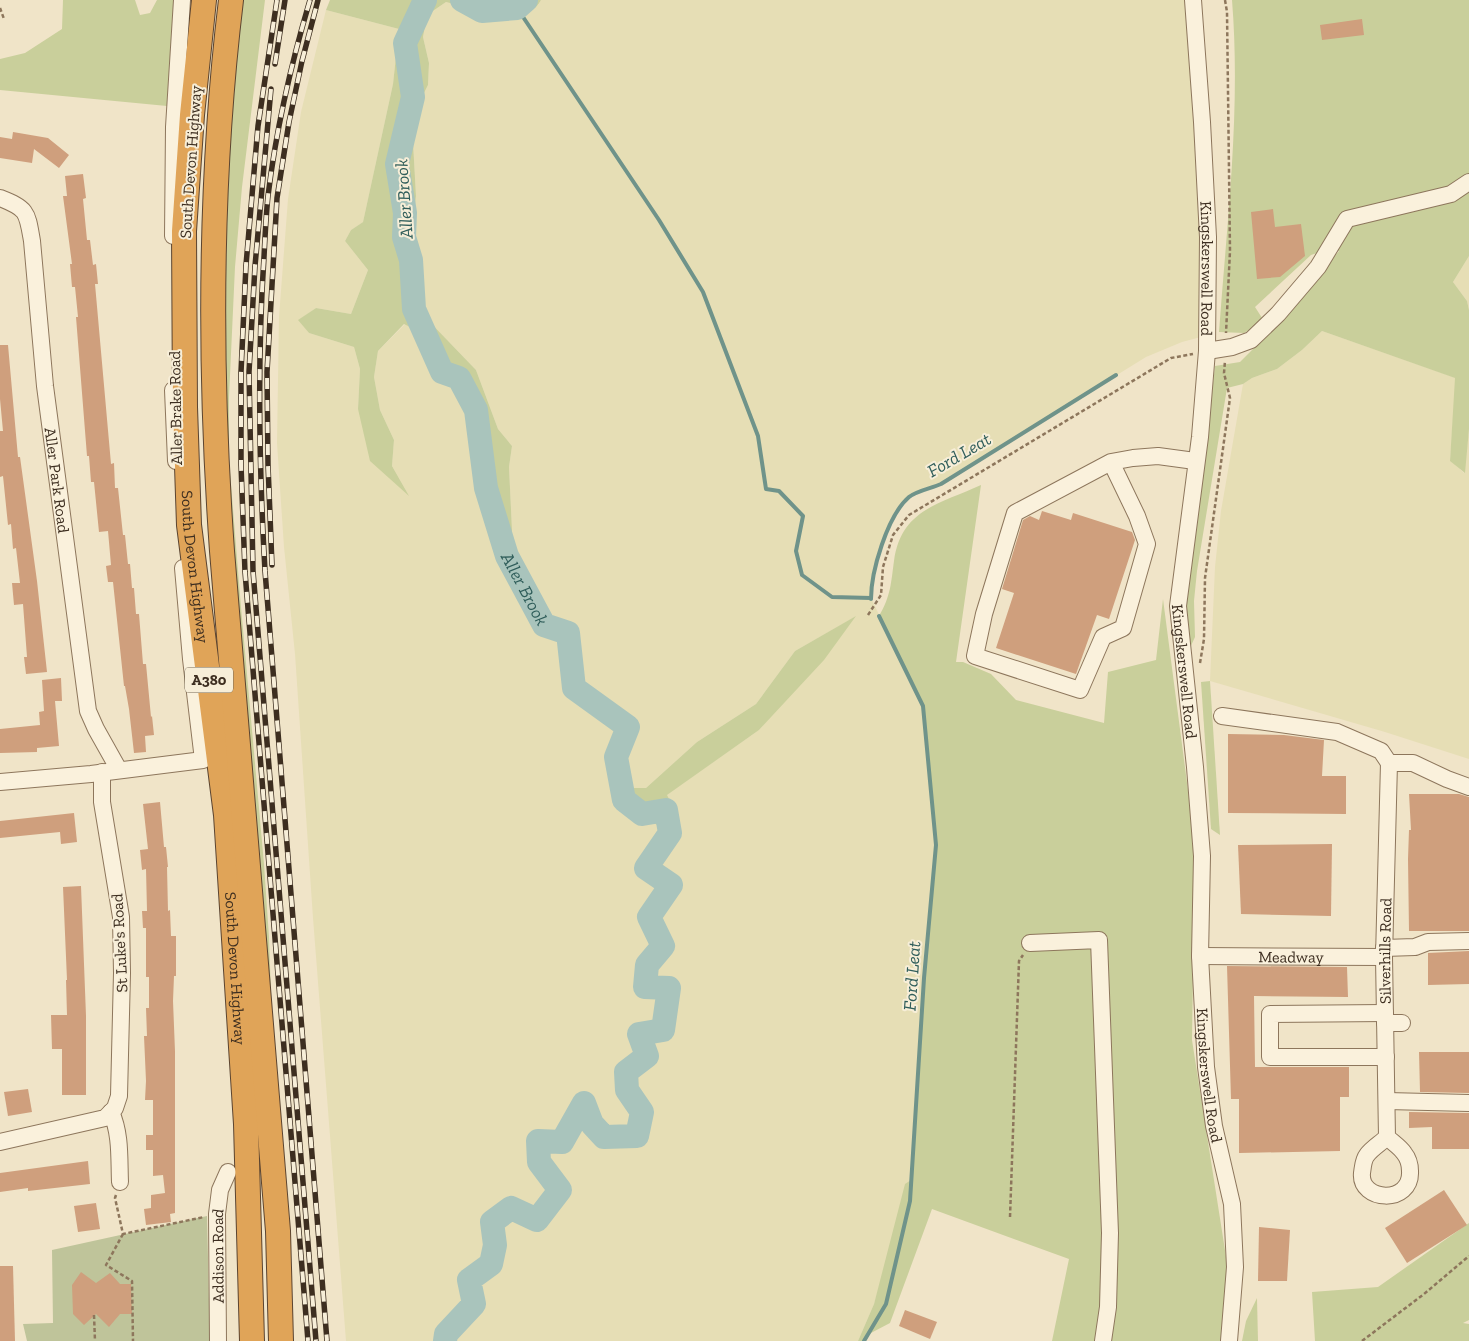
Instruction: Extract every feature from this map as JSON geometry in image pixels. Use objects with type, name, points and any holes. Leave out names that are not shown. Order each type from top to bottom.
[{"type":"highway","name":"South Devon Highway","points":[[204,0],[192,115],[184,231],[185,407],[189,515],[226,815],[246,1124],[252,1341]]},
{"type":"highway","name":"South Devon Highway","points":[[231,0],[219,130],[214,270],[214,403],[220,525],[278,1231],[280,1341]]},
{"type":"street","name":"Aller Brake Road","points":[[0,782],[203,760],[188,631],[173,427],[174,127],[182,0]]},
{"type":"street","name":"Kingskerswell Road","points":[[1193,0],[1208,237],[1207,351],[1200,429],[1178,606],[1196,767],[1202,856],[1200,956],[1206,1067],[1214,1126],[1232,1204],[1235,1268],[1230,1341]]},
{"type":"street","points":[[1207,351],[1232,347],[1250,340],[1278,314],[1318,267],[1346,219],[1450,194],[1469,182]]},
{"type":"street","name":"Aller Park Road","points":[[0,198],[22,209],[28,218],[32,241],[45,386],[88,711],[119,770]]},
{"type":"street","points":[[1111,462],[1137,516],[1147,544],[1123,628],[1103,637],[1080,690],[975,656],[984,614],[1015,512],[1111,462],[1158,456],[1195,461]]},
{"type":"street","points":[[1222,716],[1338,732],[1381,751],[1389,763],[1413,763],[1447,780],[1469,787]]},
{"type":"street","name":"Silverhills Road","points":[[1387,1137],[1384,953],[1389,763]]},
{"type":"street","name":"St Luke's Road","points":[[102,772],[102,802],[121,917],[120,1096],[115,1108],[110,1112]]},
{"type":"street","points":[[1030,943],[1099,940],[1110,1233],[1108,1307],[1103,1341]]},
{"type":"street","name":"Meadway","points":[[1200,956],[1384,953],[1415,947],[1428,942],[1469,941]]},
{"type":"street","points":[[1386,1057],[1270,1057],[1270,1014],[1385,1018],[1402,1023]]},
{"type":"street","points":[[1386,1101],[1469,1102]]},
{"type":"street","points":[[0,1142],[105,1118],[110,1112],[115,1121],[118,1136],[120,1182]]},
{"type":"street","name":"Addison Road","points":[[218,1341],[217,1214],[220,1190],[228,1172]]},
{"type":"path","points":[[0,8],[4,19]]},
{"type":"path","points":[[868,615],[881,595],[883,567],[893,535],[909,515],[1171,358],[1207,351]]},
{"type":"path","points":[[1010,1217],[1019,961],[1030,943]]},
{"type":"path","points":[[120,1182],[115,1198],[123,1234],[106,1265],[132,1281],[133,1341]]},
{"type":"path","points":[[123,1234],[217,1214]]},
{"type":"path","points":[[1362,1341],[1424,1294],[1469,1256]]},
{"type":"path","points":[[94,1315],[95,1341]]},
{"type":"shaded area","points":[[541,0],[1193,0],[1202,122],[1201,337],[1182,342],[1146,357],[941,484],[909,497],[897,512],[884,540],[874,569],[871,598],[923,706],[936,845],[924,978],[911,1180],[874,1304],[858,1341],[346,1341],[313,918],[295,654],[284,547],[277,443],[279,317],[288,199],[301,112],[326,10],[399,29],[393,84],[363,222],[351,230],[345,241],[368,270],[351,314],[316,308],[299,320],[309,333],[354,347],[360,369],[358,409],[408,494],[392,466],[394,440],[380,410],[374,377],[378,351],[405,324],[422,333],[444,368],[459,378],[476,410],[486,488],[507,555],[512,530],[509,467],[512,446],[498,429],[476,370],[425,317],[411,245],[416,196],[413,142],[419,103],[428,85],[429,63],[423,37],[427,15],[446,2],[497,14],[538,5]],"holes":[[[855,617],[759,730],[666,795],[677,815],[654,822],[633,819],[646,788],[697,742],[756,704],[795,651]]]},
{"type":"shaded area","points":[[1469,256],[1469,310],[1467,301],[1453,282]]},
{"type":"shaded area","points":[[1322,331],[1456,378],[1450,460],[1464,473],[1469,429],[1469,759],[1385,732],[1210,681],[1215,567],[1221,511],[1243,384],[1252,378],[1277,369],[1302,350]]},
{"type":"green space","points":[[63,0],[135,0],[140,15],[150,13],[157,0],[177,0],[167,106],[0,90],[0,59],[25,53],[62,29]]},
{"type":"green space","points":[[241,0],[265,0],[242,187],[235,267],[229,397],[229,460],[264,864],[273,1051],[287,1247],[212,270]]},
{"type":"green space","points":[[330,0],[541,0],[534,9],[511,15],[497,14],[446,2],[427,15],[423,37],[429,63],[428,85],[419,103],[413,142],[416,196],[411,245],[425,317],[476,370],[498,429],[512,446],[509,467],[512,530],[507,556],[486,488],[476,410],[459,378],[444,368],[422,333],[404,324],[378,351],[374,377],[380,410],[394,440],[392,466],[409,496],[370,461],[358,409],[360,369],[354,347],[309,333],[298,320],[316,308],[351,314],[368,270],[345,241],[351,230],[363,222],[393,84],[399,29],[326,10]]},
{"type":"green space","points":[[1232,0],[1469,0],[1469,256],[1453,282],[1467,301],[1469,310],[1469,429],[1465,473],[1450,461],[1455,378],[1322,331],[1302,350],[1277,369],[1252,378],[1243,384],[1227,388],[1197,571],[1194,601],[1195,637],[1190,648],[1186,613],[1188,572],[1215,366],[1240,362],[1264,338],[1339,251],[1323,251],[1311,255],[1255,307],[1264,321],[1244,333],[1219,332],[1234,125],[1235,83]]},
{"type":"green space","points":[[981,485],[956,662],[963,662],[991,674],[1016,700],[1104,723],[1108,672],[1156,660],[1163,599],[1195,844],[1192,1040],[1227,1263],[1224,1325],[1221,1341],[1052,1341],[1069,1259],[932,1209],[890,1323],[869,1334],[864,1341],[858,1341],[874,1304],[905,1184],[911,1180],[924,978],[936,845],[923,706],[879,616],[888,595],[898,544],[905,530],[914,519],[925,511]]},
{"type":"green space","points":[[856,616],[824,660],[759,730],[667,795],[677,815],[670,833],[654,823],[633,819],[619,804],[622,788],[646,788],[697,742],[756,704],[795,651]]},
{"type":"green space","points":[[1210,681],[1220,835],[1211,829],[1201,682]]},
{"type":"green space","points":[[207,1216],[210,1341],[27,1341],[23,1324],[53,1323],[52,1250]]},
{"type":"green space","points":[[1469,1223],[1469,1320],[1463,1323],[1469,1324],[1469,1341],[1315,1341],[1312,1292],[1378,1287]]},
{"type":"green space","points":[[1257,1298],[1258,1341],[1242,1341],[1246,1321]]},
{"type":"building","points":[[1362,19],[1364,35],[1322,40],[1320,25]]},
{"type":"building","points":[[13,132],[48,138],[69,155],[59,168],[34,149],[32,163],[0,158],[0,137],[12,139]]},
{"type":"building","points":[[83,174],[86,198],[83,199],[87,240],[90,240],[93,265],[96,264],[98,284],[95,284],[111,464],[114,463],[115,488],[118,488],[123,535],[125,535],[128,564],[130,564],[132,588],[134,588],[136,614],[139,614],[143,664],[146,664],[152,716],[154,735],[145,736],[146,752],[134,753],[129,709],[124,686],[113,582],[108,582],[106,566],[111,565],[108,531],[99,532],[94,482],[91,482],[89,456],[87,456],[76,317],[78,317],[75,287],[72,287],[70,264],[72,264],[63,196],[67,196],[65,176]]},
{"type":"building","points":[[1273,209],[1275,227],[1301,224],[1305,256],[1280,277],[1257,279],[1251,212]]},
{"type":"building","points":[[0,345],[8,345],[18,457],[20,457],[37,581],[47,672],[26,674],[24,657],[27,657],[23,604],[14,605],[12,583],[20,583],[16,548],[13,549],[11,524],[8,525],[3,476],[0,477],[0,431],[3,431],[0,399]]},
{"type":"building","points":[[1042,511],[1071,520],[1073,513],[1132,532],[1135,540],[1109,619],[1097,615],[1076,674],[996,648],[1014,593],[1002,589],[1023,520],[1030,516],[1039,520]]},
{"type":"building","points":[[61,678],[62,701],[55,701],[59,746],[37,748],[37,752],[0,753],[0,729],[40,725],[39,712],[44,711],[42,680]]},
{"type":"building","points":[[1228,734],[1284,735],[1324,740],[1322,776],[1346,776],[1346,814],[1228,813]]},
{"type":"building","points":[[1409,794],[1459,794],[1469,797],[1469,931],[1409,931],[1408,859],[1409,830],[1411,830]]},
{"type":"building","points":[[160,802],[164,847],[166,847],[168,867],[168,911],[170,910],[171,936],[176,936],[176,976],[174,976],[173,1001],[175,1051],[175,1213],[170,1214],[171,1222],[146,1225],[144,1209],[151,1208],[151,1195],[165,1193],[163,1175],[153,1176],[153,1150],[146,1150],[146,1135],[153,1135],[153,1100],[145,1100],[144,1036],[147,1036],[146,1008],[149,1008],[149,977],[146,977],[146,928],[143,928],[142,911],[147,911],[146,869],[142,870],[140,850],[148,849],[143,804]]},
{"type":"building","points":[[74,813],[77,842],[61,844],[60,832],[0,838],[0,821]]},
{"type":"building","points":[[1332,844],[1331,916],[1241,914],[1238,845]]},
{"type":"building","points":[[81,886],[86,1016],[86,1095],[62,1095],[62,1049],[52,1049],[51,1015],[67,1015],[63,887]]},
{"type":"building","points":[[1469,951],[1469,984],[1428,985],[1428,953]]},
{"type":"building","points":[[1227,966],[1347,967],[1348,997],[1254,996],[1255,1067],[1349,1067],[1349,1097],[1340,1097],[1340,1151],[1239,1153],[1239,1099],[1231,1099]]},
{"type":"building","points":[[1419,1052],[1469,1052],[1469,1093],[1420,1092]]},
{"type":"building","points":[[28,1089],[32,1112],[8,1116],[4,1092]]},
{"type":"building","points":[[1409,1112],[1469,1113],[1469,1149],[1432,1149],[1432,1127],[1409,1128]]},
{"type":"building","points":[[88,1161],[90,1184],[28,1191],[28,1188],[0,1192],[0,1173]]},
{"type":"building","points":[[1444,1190],[1467,1225],[1407,1263],[1385,1228]]},
{"type":"building","points":[[96,1203],[100,1229],[78,1232],[74,1206]]},
{"type":"building","points":[[1259,1227],[1290,1230],[1287,1281],[1258,1281]]},
{"type":"building","points":[[0,1266],[13,1266],[15,1341],[0,1341]]},
{"type":"building","points":[[81,1272],[96,1283],[110,1273],[120,1284],[131,1284],[132,1314],[120,1314],[109,1327],[96,1314],[84,1325],[73,1314],[72,1285]]},
{"type":"building","points":[[905,1310],[937,1322],[930,1339],[899,1326]]},
{"type":"waterway","name":"Aller Brook","points":[[425,0],[405,43],[413,97],[397,164],[405,213],[404,237],[411,260],[414,309],[442,372],[459,378],[476,410],[486,488],[507,556],[544,625],[568,633],[574,688],[628,727],[616,757],[624,800],[642,814],[666,810],[670,833],[646,868],[671,885],[649,917],[663,946],[647,965],[645,987],[669,988],[663,1030],[639,1034],[647,1056],[626,1072],[627,1090],[642,1112],[637,1136],[604,1137],[592,1124],[584,1103],[562,1142],[538,1141],[539,1162],[560,1190],[537,1220],[511,1208],[492,1222],[495,1245],[491,1264],[469,1280],[474,1304],[446,1334],[445,1341]]},
{"type":"waterway","name":"Aller Brook","points":[[462,0],[482,11],[517,8],[526,0]]},
{"type":"waterway","points":[[517,8],[659,220],[703,292],[758,436],[766,489],[779,491],[803,516],[796,551],[802,575],[832,597],[871,598]]},
{"type":"waterway","name":"Ford Leat","points":[[871,599],[877,560],[887,531],[901,506],[909,497],[941,484],[1116,375]]},
{"type":"waterway","name":"Ford Leat","points":[[864,1341],[886,1304],[910,1201],[924,978],[936,845],[923,706],[879,616]]},
{"type":"railway","points":[[277,0],[258,126],[246,265],[241,372],[241,465],[245,572],[308,1341]]},
{"type":"railway","points":[[275,64],[285,0]]},
{"type":"railway","points":[[310,0],[285,97],[268,196],[260,336],[260,414],[265,571],[327,1341]]},
{"type":"railway","points":[[272,565],[267,372],[277,198],[289,122],[318,0]]},
{"type":"railway","points":[[271,89],[255,266],[249,372],[253,571],[316,1341]]}]
